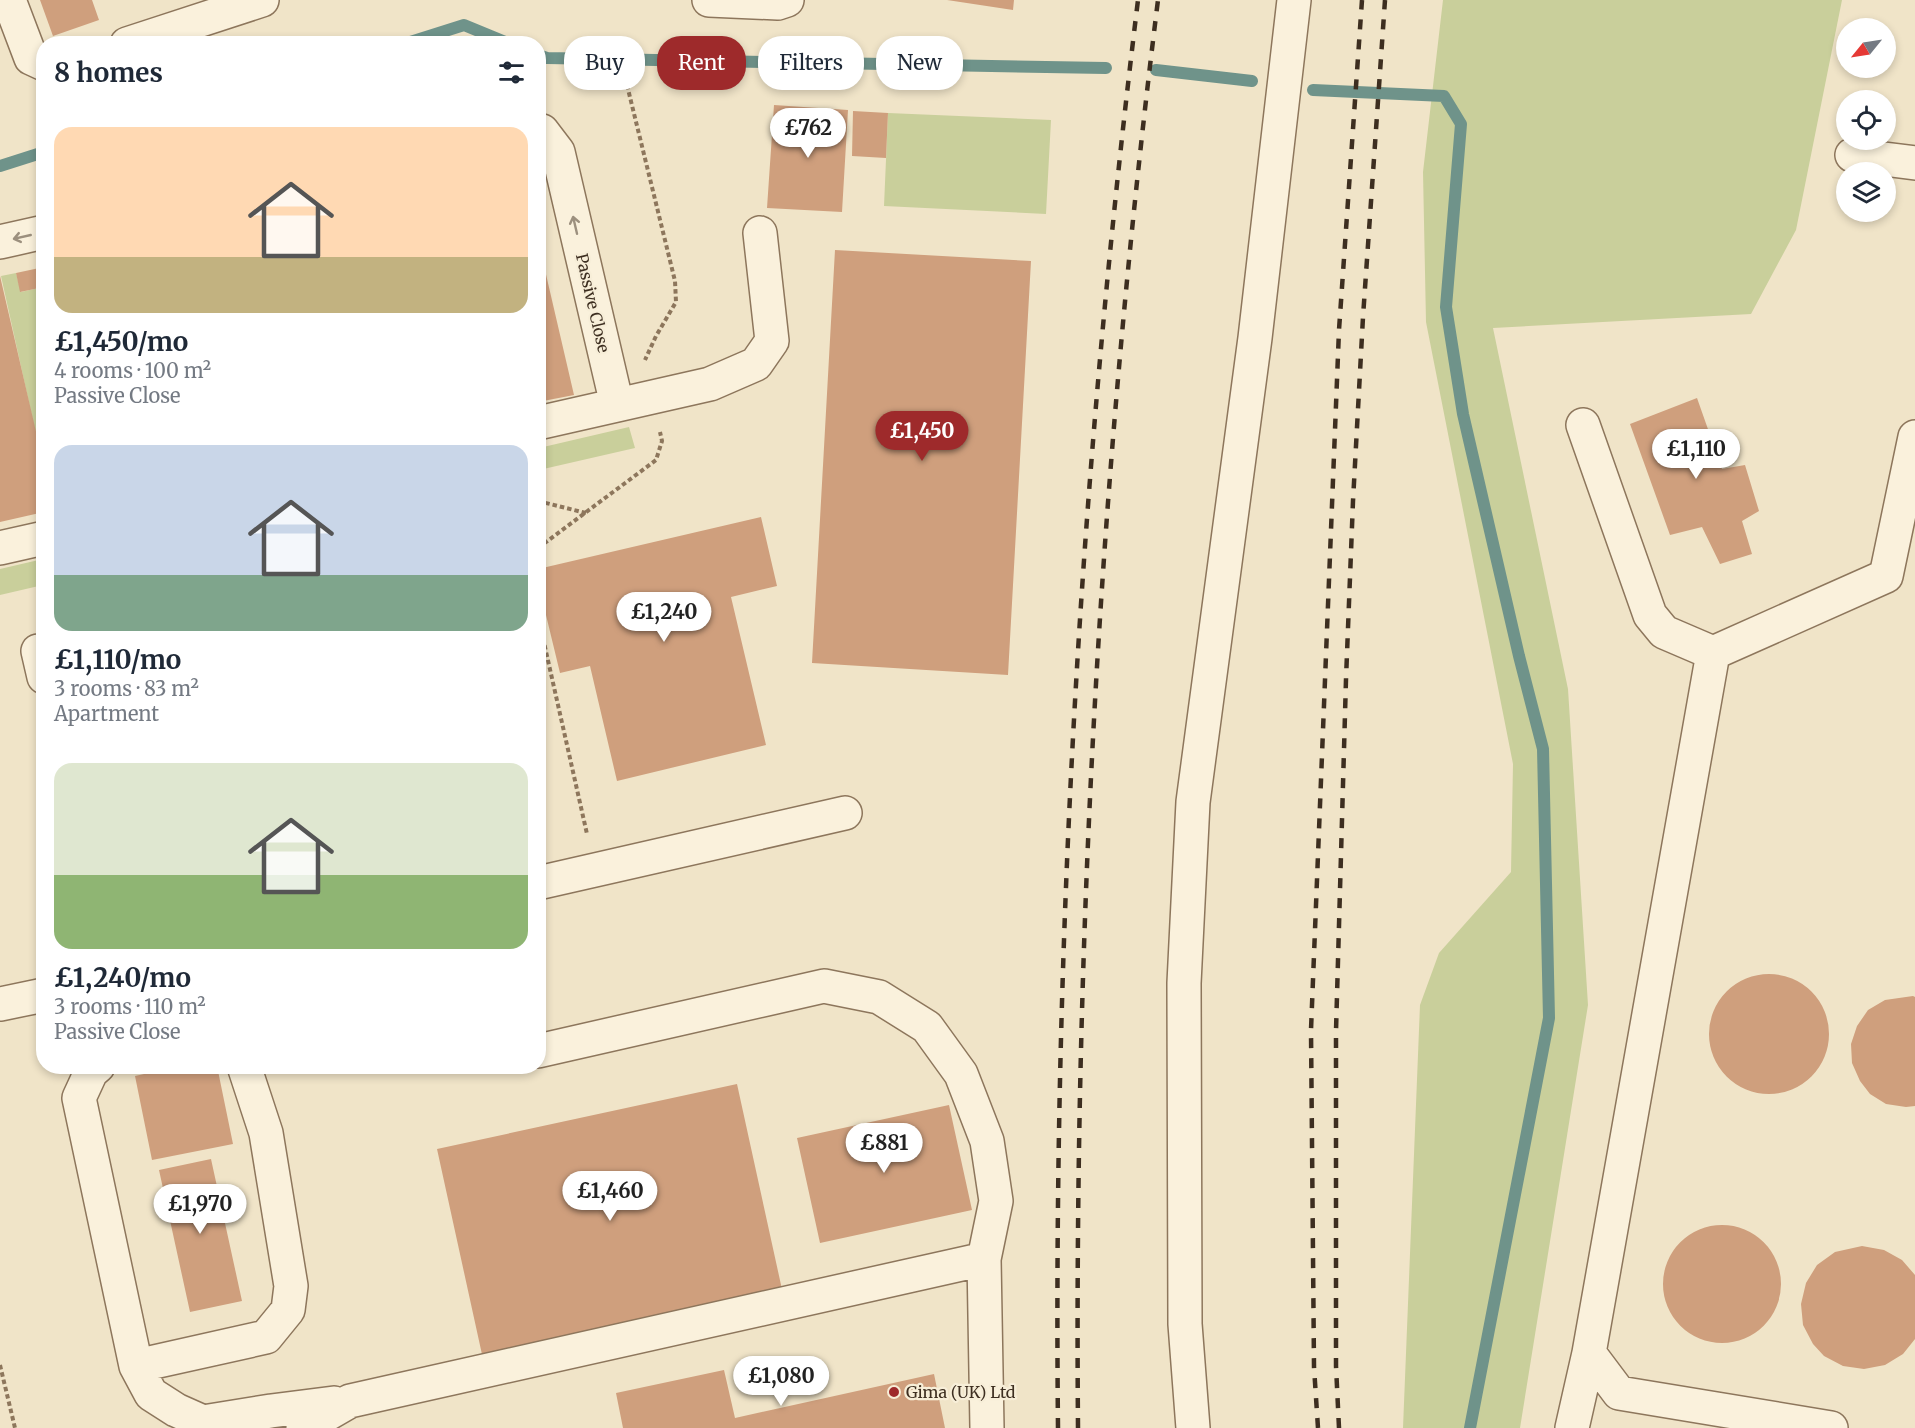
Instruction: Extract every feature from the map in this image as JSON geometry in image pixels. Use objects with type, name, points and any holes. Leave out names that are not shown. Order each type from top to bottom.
[{"type":"street","points":[[9,0],[31,58],[36,60]]},
{"type":"street","points":[[152,36],[262,0]]},
{"type":"street","points":[[709,0],[778,3],[787,0]]},
{"type":"street","points":[[1193,1428],[1185,1324],[1184,1006],[1192,802],[1255,339],[1294,0]]},
{"type":"street","name":"Passive Close","points":[[546,136],[558,153],[617,405]]},
{"type":"street","points":[[1852,155],[1915,163]]},
{"type":"street","points":[[546,421],[710,384],[756,364],[772,341],[760,232]]},
{"type":"street","points":[[0,242],[36,234]]},
{"type":"street","points":[[1583,425],[1650,615],[1664,633],[1713,653],[1886,576],[1915,437]]},
{"type":"street","points":[[0,548],[36,540]]},
{"type":"street","points":[[1572,1428],[1589,1353],[1713,653]]},
{"type":"street","points":[[546,881],[845,813]]},
{"type":"street","points":[[546,1049],[824,986],[879,998],[927,1027],[962,1074],[987,1142],[996,1201],[984,1259],[987,1428]]},
{"type":"street","points":[[0,1004],[36,997]]},
{"type":"street","points":[[90,1074],[79,1098],[136,1366],[151,1394],[176,1410],[203,1422],[350,1401],[984,1259]]},
{"type":"street","points":[[136,1366],[267,1337],[288,1310],[291,1286],[266,1133],[247,1074]]},
{"type":"street","points":[[1589,1353],[1619,1393],[1832,1428]]},
{"type":"street","points":[[303,1428],[350,1401]]},
{"type":"path","points":[[546,503],[587,513]]},
{"type":"path","points":[[546,652],[595,870]]},
{"type":"path","points":[[0,1365],[15,1428]]},
{"type":"green space","points":[[1443,0],[1842,0],[1838,18],[1836,18],[1836,30],[1796,230],[1751,314],[1493,328],[1568,689],[1588,1005],[1520,1428],[1403,1428],[1420,1005],[1439,953],[1511,872],[1513,764],[1426,322],[1423,172]]},
{"type":"green space","points":[[888,113],[1051,120],[1046,214],[884,206]]},
{"type":"green space","points":[[16,273],[21,292],[36,289],[36,434],[1,276]]},
{"type":"green space","points":[[629,427],[635,448],[546,468],[546,446]]},
{"type":"green space","points":[[36,561],[36,587],[0,595],[0,569]]},
{"type":"building","points":[[40,0],[92,0],[99,20],[53,36]]},
{"type":"building","points":[[947,0],[1014,0],[1013,10]]},
{"type":"building","points":[[774,105],[848,110],[842,212],[767,208]]},
{"type":"building","points":[[853,111],[888,113],[886,158],[852,156]]},
{"type":"building","points":[[835,250],[1031,261],[1008,675],[812,663]]},
{"type":"building","points":[[36,269],[36,289],[20,292],[16,273]]},
{"type":"building","points":[[546,274],[574,395],[546,400]]},
{"type":"building","points":[[0,276],[36,431],[36,514],[0,522]]},
{"type":"building","points":[[1697,398],[1722,469],[1745,465],[1759,511],[1742,521],[1752,554],[1720,564],[1702,527],[1670,535],[1630,424]]},
{"type":"building","points":[[761,517],[777,586],[731,597],[766,745],[617,781],[590,666],[560,673],[546,615],[546,567]]},
{"type":"building","points":[[1769,974],[1792,979],[1811,992],[1824,1011],[1829,1034],[1824,1057],[1811,1076],[1792,1089],[1769,1094],[1746,1089],[1727,1076],[1714,1057],[1709,1034],[1714,1011],[1727,992],[1746,979]]},
{"type":"building","points":[[1915,997],[1915,1106],[1886,1104],[1870,1094],[1860,1081],[1852,1063],[1851,1044],[1857,1026],[1868,1010],[1885,1000]]},
{"type":"building","points":[[219,1074],[233,1144],[152,1160],[135,1076]]},
{"type":"building","points":[[737,1084],[783,1294],[483,1359],[437,1149]]},
{"type":"building","points":[[949,1105],[972,1210],[820,1243],[797,1138]]},
{"type":"building","points":[[211,1159],[242,1301],[190,1312],[159,1170]]},
{"type":"building","points":[[1722,1225],[1745,1229],[1764,1242],[1777,1261],[1781,1284],[1777,1307],[1764,1326],[1745,1339],[1722,1343],[1699,1339],[1680,1326],[1667,1307],[1663,1284],[1667,1261],[1680,1242],[1699,1229]]},
{"type":"building","points":[[1862,1246],[1884,1250],[1902,1260],[1915,1275],[1915,1339],[1903,1354],[1885,1365],[1864,1369],[1843,1366],[1824,1356],[1813,1344],[1803,1325],[1801,1304],[1806,1283],[1817,1265],[1835,1252]]},
{"type":"building","points":[[724,1370],[735,1418],[934,1374],[945,1428],[623,1428],[616,1393]]},
{"type":"waterway","points":[[429,36],[464,25],[491,36]]},
{"type":"waterway","points":[[546,58],[1106,68]]},
{"type":"waterway","points":[[1156,70],[1252,81]]},
{"type":"waterway","points":[[1313,90],[1444,96],[1461,124],[1446,307],[1463,414],[1543,749],[1549,1018],[1470,1428]]},
{"type":"waterway","points":[[0,166],[36,155]]},
{"type":"railway","points":[[1058,1428],[1060,1070],[1074,712],[1100,356],[1138,0]]},
{"type":"railway","points":[[1078,1428],[1081,1070],[1094,712],[1120,356],[1137,178],[1158,0]]},
{"type":"railway","points":[[1318,1428],[1314,1367],[1311,1030],[1339,330],[1362,0]]},
{"type":"railway","points":[[1339,1428],[1336,1366],[1336,1031],[1346,679],[1363,317],[1385,0]]},
{"type":"place","name":"Gima (UK) Ltd","points":[[894,1392]]}]
